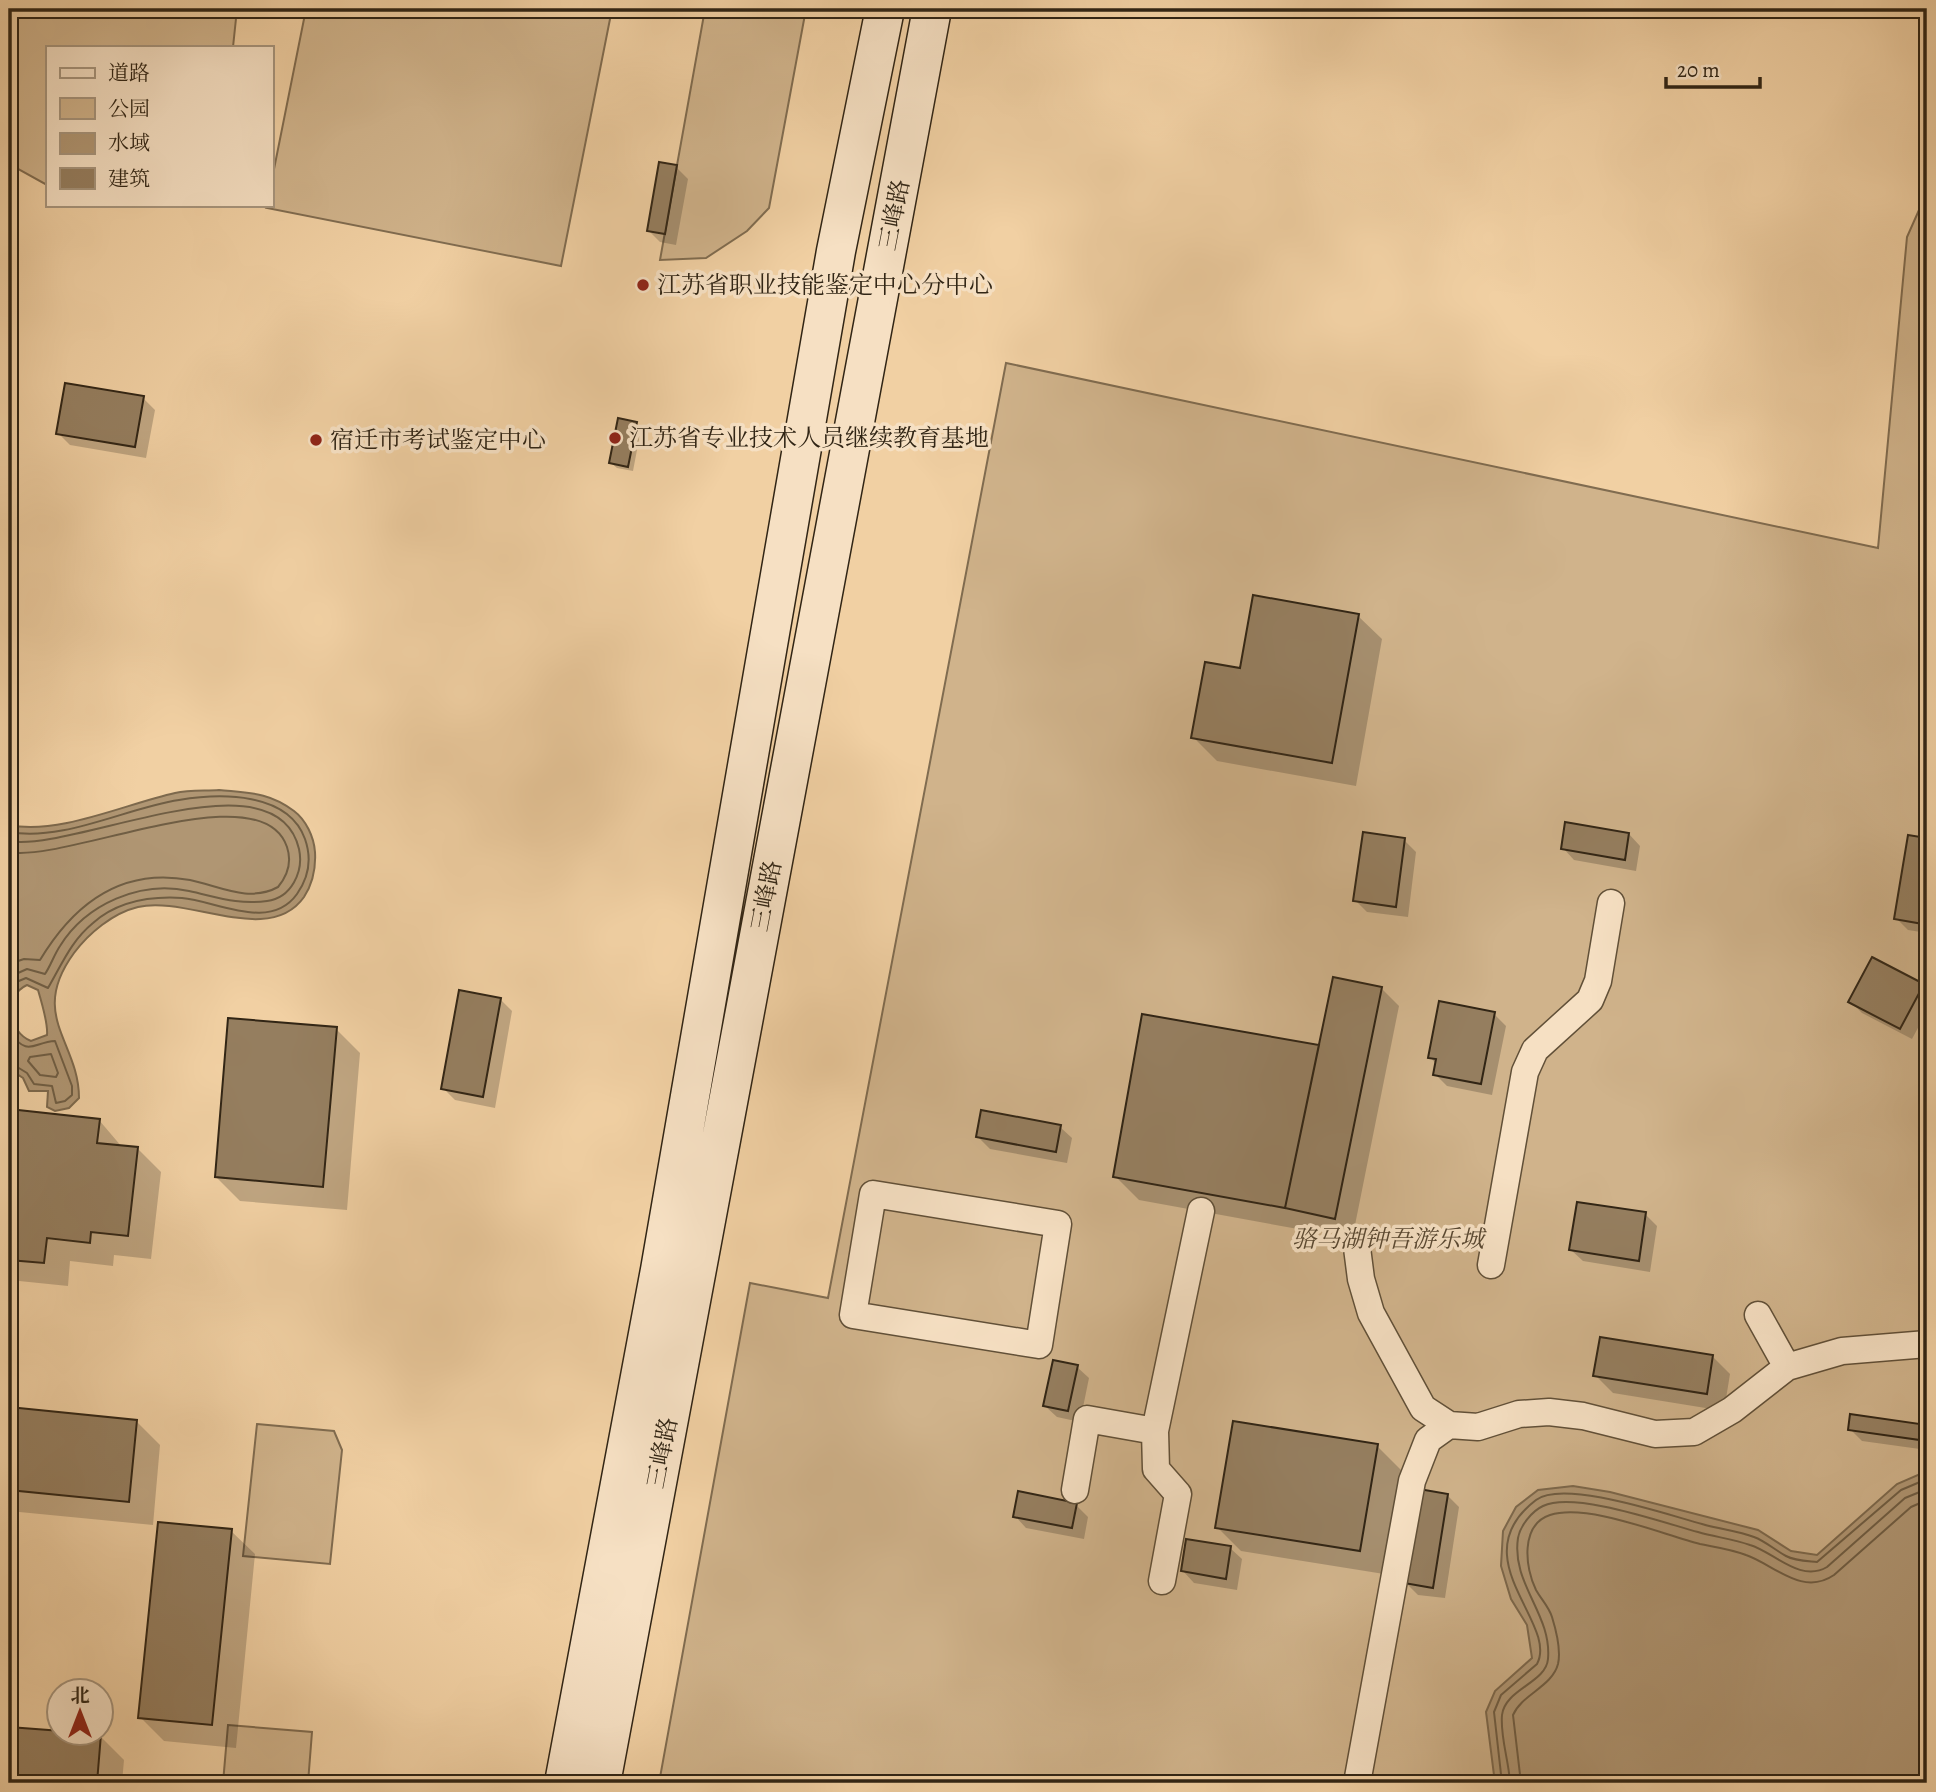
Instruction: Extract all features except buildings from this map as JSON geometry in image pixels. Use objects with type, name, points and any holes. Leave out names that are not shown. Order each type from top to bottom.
[{"type":"main road","name":"三峰路","points":[[564,1783],[660,1270],[833,264],[885,9]]},
{"type":"main road","name":"三峰路","points":[[601,1783],[932,9]]},
{"type":"street","points":[[1491,1265],[1525,1072],[1535,1049],[1542,1041],[1590,1000],[1598,981],[1611,904]]},
{"type":"street","points":[[873,1194],[1058,1224],[1039,1345],[853,1315],[873,1194]]},
{"type":"street","points":[[1163,1581],[1178,1494],[1156,1469],[1155,1431],[1200,1211]]},
{"type":"street","points":[[1356,1240],[1361,1279],[1371,1313],[1423,1408],[1448,1425],[1478,1427],[1519,1414],[1549,1412],[1583,1416],[1655,1434],[1694,1432],[1750,1397],[1787,1367],[1842,1351],[1927,1344]]},
{"type":"street","points":[[1758,1315],[1787,1367]]},
{"type":"street","points":[[1075,1490],[1087,1419],[1155,1431]]},
{"type":"street","points":[[1357,1783],[1412,1481],[1428,1440],[1448,1425]]},
{"type":"green space","points":[[9,9],[237,9],[233,46],[46,46],[46,184],[9,164]]},
{"type":"green space","points":[[306,9],[612,9],[561,266],[267,208],[273,206],[273,174]]},
{"type":"green space","points":[[705,9],[806,9],[769,208],[747,231],[706,258],[660,260]]},
{"type":"green space","name":"骆马湖钟吾游乐城","points":[[1927,192],[1927,1783],[659,1783],[750,1283],[828,1298],[1006,363],[1878,548],[1907,237]]},
{"type":"green space","points":[[257,1424],[334,1431],[342,1450],[330,1564],[243,1556]]},
{"type":"green space","points":[[228,1725],[312,1732],[308,1783],[223,1783]]},
{"type":"water","points":[[219,790],[249,793],[276,800],[302,819],[309,829],[315,852],[313,876],[307,892],[289,911],[270,918],[249,919],[158,905],[129,910],[94,931],[74,953],[61,975],[55,994],[55,1012],[72,1060],[79,1098],[69,1108],[55,1111],[47,1107],[48,1091],[29,1091],[23,1078],[9,1069],[9,825],[49,826],[92,817],[175,793]],"holes":[[[27,985],[38,990],[47,1035],[31,1041],[17,1030],[11,1014],[12,1005],[19,990]]]},
{"type":"water","points":[[1927,1471],[1927,1783],[1495,1783],[1486,1712],[1495,1691],[1532,1658],[1527,1625],[1511,1599],[1501,1566],[1503,1531],[1516,1507],[1538,1490],[1573,1486],[1610,1492],[1758,1530],[1791,1551],[1817,1555],[1897,1484]]},
{"type":"place","name":"江苏省职业技能鉴定中心分中心","points":[[643,285]]},
{"type":"place","name":"江苏省专业技术人员继续教育基地","points":[[615,438]]},
{"type":"place","name":"宿迁市考试鉴定中心","points":[[316,440]]}]
